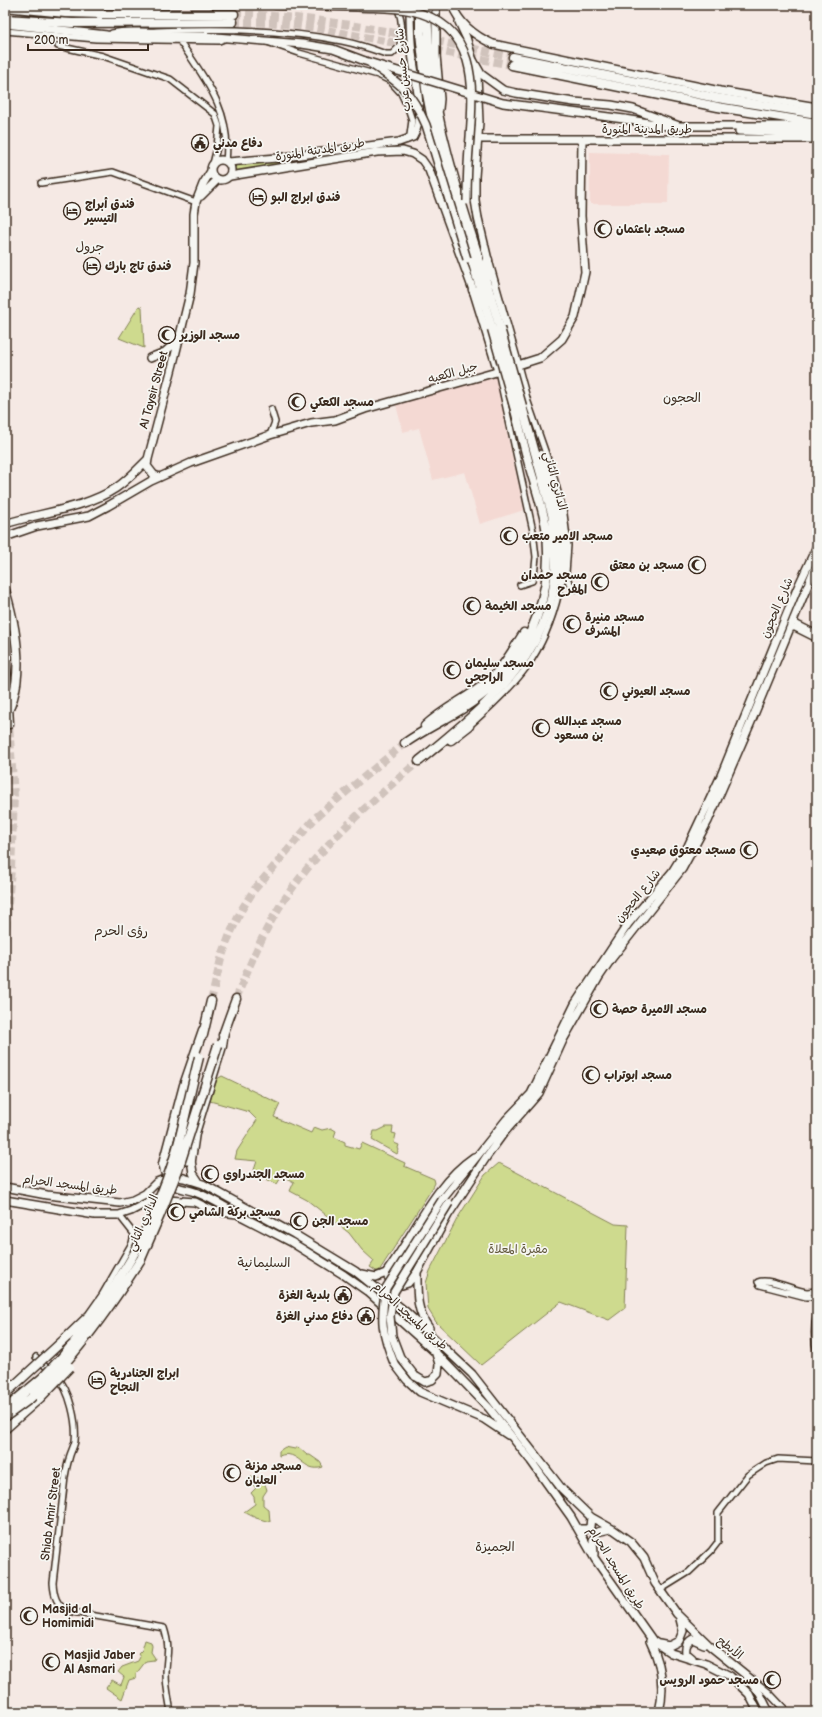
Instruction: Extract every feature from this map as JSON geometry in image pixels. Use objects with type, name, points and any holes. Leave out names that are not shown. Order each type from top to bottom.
[{"type":"highway","points":[[420,5],[420,33],[426,89],[434,130],[487,312]]},
{"type":"highway","points":[[428,5],[428,39],[434,89],[445,144],[486,281],[496,328]]},
{"type":"highway","points":[[5,7],[102,14],[233,18],[72,23],[5,19]]},
{"type":"highway","points":[[817,114],[717,98],[513,61],[718,107],[817,125]]},
{"type":"highway","points":[[486,281],[488,260]]},
{"type":"highway","points":[[473,290],[496,328]]},
{"type":"highway","name":"الدائري الثاني","points":[[419,761],[500,690],[520,666],[538,638],[552,595],[556,563],[554,529],[522,406],[496,328]]},
{"type":"highway","name":"الدائري الثاني","points":[[405,743],[479,698],[510,666],[524,646],[537,620],[545,589],[548,553],[546,526],[496,328]]},
{"type":"highway","points":[[522,406],[551,484],[560,516],[564,554],[564,577]]},
{"type":"highway","points":[[5,590],[15,635],[18,670],[14,693],[7,712]]},
{"type":"highway","points":[[418,734],[434,717],[488,681],[506,661],[524,633]]},
{"type":"highway","points":[[5,652],[7,712],[10,724]]},
{"type":"highway","points":[[431,752],[445,745],[469,726]]},
{"type":"highway","name":"الدائري الثاني","points":[[5,1417],[31,1398],[95,1335],[115,1299],[160,1215],[178,1170],[236,999]]},
{"type":"highway","name":"الدائري الثاني","points":[[5,1408],[66,1362],[82,1333],[138,1256],[179,1141],[196,1056],[211,1001]]},
{"type":"highway","points":[[191,1160],[195,1133],[220,1046]]},
{"type":"highway","points":[[164,1164],[196,1056]]},
{"type":"highway","points":[[5,1394],[67,1337],[82,1321],[106,1301]]},
{"type":"highway","points":[[5,1429],[40,1398],[66,1362]]},
{"type":"main road","points":[[48,11],[62,6],[101,5]]},
{"type":"main road","points":[[276,5],[401,9],[431,17],[450,30],[463,48],[470,69],[473,102],[467,180],[468,221]]},
{"type":"main road","name":"شارع حسين عرب","points":[[406,141],[413,137],[419,120],[412,52],[410,5]]},
{"type":"main road","points":[[436,5],[436,55],[440,99],[439,113]]},
{"type":"main road","points":[[452,5],[466,37],[478,75],[478,139],[475,162],[475,200],[488,260],[518,365]]},
{"type":"main road","points":[[456,16],[477,35],[493,44],[720,91],[817,107]]},
{"type":"main road","points":[[5,24],[107,35],[228,37],[302,44],[333,49],[365,61],[394,79],[409,93],[419,109],[426,125],[467,259],[474,271]]},
{"type":"main road","points":[[473,60],[481,74],[503,90],[574,102],[611,105],[633,109],[678,126],[817,125]]},
{"type":"main road","name":"طريق المدينة المنورة","points":[[365,61],[503,103],[700,130],[817,133]]},
{"type":"main road","name":"طريق المدينة المنورة","points":[[478,139],[817,139]]},
{"type":"main road","name":"جبل الكعبه","points":[[5,537],[37,526],[89,516],[151,481],[191,463],[270,435],[311,423],[335,420],[365,409],[498,372],[540,358],[562,338],[575,317],[584,272],[581,216],[582,139]]},
{"type":"main road","name":"طريق المدينة المنورة","points":[[227,161],[277,158],[406,141]]},
{"type":"main road","name":"طريق المدينة المنورة","points":[[230,176],[377,152],[408,152],[422,160],[429,170],[473,290]]},
{"type":"main road","points":[[196,202],[205,190],[217,180],[223,180],[230,176],[231,167],[227,161],[219,160],[212,168],[213,176],[217,180]]},
{"type":"main road","name":"Al Taysir Street","points":[[148,459],[190,294],[194,263],[194,214],[196,202],[203,184],[212,168]]},
{"type":"main road","points":[[473,290],[498,372]]},
{"type":"main road","points":[[150,358],[165,352],[178,340]]},
{"type":"main road","points":[[5,524],[87,502],[115,489],[148,459]]},
{"type":"main road","points":[[148,459],[147,466],[154,475],[160,477]]},
{"type":"main road","name":"شارع الحجون","points":[[484,1154],[506,1120],[531,1094],[575,1004],[628,924],[672,872],[688,846],[720,778],[794,596],[817,546]]},
{"type":"main road","name":"شارع الحجون","points":[[484,1154],[539,1093],[563,1040],[612,958],[682,869],[708,821],[817,563]]},
{"type":"main road","points":[[167,1150],[171,1156],[178,1160],[184,1162],[191,1160],[193,1173],[200,1183],[195,1183],[192,1186],[194,1192]]},
{"type":"main road","points":[[484,1154],[446,1201],[386,1288],[382,1323],[385,1340],[394,1363],[407,1380],[420,1392],[484,1419],[515,1440]]},
{"type":"main road","points":[[355,1271],[369,1276],[380,1276],[386,1273],[440,1189],[463,1165],[484,1154]]},
{"type":"main road","points":[[392,1265],[388,1276],[393,1283],[402,1285],[408,1283],[417,1272],[484,1154]]},
{"type":"main road","points":[[164,1164],[165,1172],[170,1183],[176,1187],[212,1199],[237,1214]]},
{"type":"main road","points":[[157,1182],[164,1164]]},
{"type":"main road","name":"طريق المسجد الحرام","points":[[5,1187],[47,1195],[120,1203],[133,1200],[145,1194],[157,1182],[172,1176],[184,1178],[200,1183],[294,1234],[355,1271],[406,1312],[472,1374],[561,1488],[591,1517],[620,1534],[635,1546],[644,1558],[660,1590],[677,1614],[687,1624]]},
{"type":"main road","name":"طريق المسجد الحرام","points":[[5,1200],[95,1215],[119,1215],[131,1211],[154,1199],[195,1202],[213,1211],[237,1214],[291,1242],[344,1275],[368,1292],[435,1352],[489,1408],[515,1440],[579,1529],[595,1559],[645,1632],[653,1641],[671,1654],[682,1657]]},
{"type":"main road","points":[[435,1352],[439,1364],[438,1374],[432,1380],[425,1382],[420,1380],[400,1357],[392,1336],[390,1316],[394,1292],[446,1201]]},
{"type":"main road","points":[[417,1272],[417,1297],[419,1310],[424,1322],[443,1346]]},
{"type":"main road","points":[[579,1529],[587,1529],[590,1527],[591,1517]]},
{"type":"main road","points":[[595,1559],[592,1550],[597,1532],[611,1529]]},
{"type":"main road","points":[[653,1641],[669,1646],[678,1641],[683,1631],[682,1624],[677,1614]]},
{"type":"main road","name":"الأبطح","points":[[687,1624],[710,1646],[746,1675],[760,1694],[769,1712]]},
{"type":"main road","points":[[645,1632],[653,1648],[661,1673],[662,1698],[659,1712]]},
{"type":"main road","points":[[697,1661],[686,1653],[686,1645],[689,1641],[693,1639],[710,1646]]},
{"type":"main road","name":"الأبطح","points":[[682,1657],[718,1669],[740,1684],[749,1694],[758,1712]]},
{"type":"main road","points":[[746,1675],[768,1692],[787,1712]]},
{"type":"street","points":[[107,35],[122,30],[151,31],[193,29],[295,34],[343,41],[386,54],[392,54],[400,46],[401,24],[400,12],[394,5]]},
{"type":"street","points":[[5,31],[96,39],[219,41],[228,37]]},
{"type":"street","points":[[179,40],[216,96],[222,125],[227,139],[227,161]]},
{"type":"street","points":[[263,40],[273,46],[378,75],[390,81],[401,92],[412,120],[410,135],[406,141]]},
{"type":"street","points":[[58,46],[103,56],[170,79],[214,114],[222,125]]},
{"type":"street","name":"Al Taysir Street","points":[[212,168],[222,125]]},
{"type":"street","points":[[40,183],[113,172],[196,202]]},
{"type":"street","points":[[518,365],[528,402],[553,474],[564,514],[568,545],[564,577],[576,589]]},
{"type":"street","points":[[498,372],[508,408],[535,546],[534,576],[532,581],[520,585]]},
{"type":"street","points":[[270,435],[275,422],[271,409]]},
{"type":"street","points":[[469,726],[517,681],[540,647],[550,626],[559,592]]},
{"type":"street","points":[[793,619],[797,624],[817,634]]},
{"type":"street","points":[[790,628],[795,628],[817,639]]},
{"type":"street","points":[[82,1321],[102,1295],[132,1242],[134,1234],[119,1215]]},
{"type":"street","points":[[817,1291],[808,1292],[774,1283],[762,1281],[758,1282],[760,1285],[806,1297],[817,1297]]},
{"type":"street","points":[[817,1310],[814,1327],[817,1353]]},
{"type":"street","name":"Shiab Amir Street","points":[[36,1357],[62,1382],[75,1423],[75,1442],[68,1460],[65,1477],[53,1583],[57,1603],[67,1611],[164,1628],[169,1649],[166,1673],[171,1712]]},
{"type":"street","points":[[660,1590],[689,1572],[711,1551],[718,1542],[718,1513],[748,1475],[766,1462],[778,1459],[817,1461]]},
{"type":"shaded area","points":[[590,152],[669,154],[668,204],[590,204]]},
{"type":"shaded area","points":[[498,376],[505,404],[503,414],[524,510],[480,524],[465,472],[433,480],[419,428],[403,432],[396,405]]},
{"type":"green space","points":[[384,147],[250,169],[237,173],[233,168],[238,165]]},
{"type":"green space","points":[[139,306],[142,307],[144,348],[119,338]]},
{"type":"green space","points":[[222,1076],[280,1104],[274,1117],[311,1133],[314,1127],[322,1130],[331,1128],[336,1131],[334,1137],[345,1142],[345,1145],[359,1149],[362,1143],[405,1163],[404,1166],[434,1179],[435,1183],[433,1187],[379,1271],[376,1271],[370,1267],[374,1261],[362,1250],[349,1233],[307,1200],[290,1191],[294,1182],[282,1176],[277,1184],[253,1173],[257,1161],[235,1159],[237,1151],[257,1120],[249,1112],[210,1101],[217,1079]]},
{"type":"green space","points":[[386,1127],[393,1127],[392,1133],[396,1134],[394,1143],[399,1145],[397,1154],[372,1140],[374,1131],[378,1131]]},
{"type":"green space","name":"مقبرة المعلاة","points":[[499,1163],[615,1224],[628,1225],[625,1308],[609,1320],[561,1302],[481,1365],[436,1322],[428,1309],[426,1283],[430,1271],[457,1219],[485,1175]]},
{"type":"green space","points":[[285,1447],[295,1449],[298,1447],[307,1455],[310,1455],[320,1462],[323,1467],[310,1467],[292,1455],[286,1454],[279,1456],[279,1451]]},
{"type":"green space","points":[[251,1476],[262,1480],[266,1487],[267,1490],[263,1496],[263,1505],[269,1510],[270,1522],[256,1518],[244,1512],[255,1504],[254,1497],[251,1493],[256,1488],[252,1484]]},
{"type":"green space","points":[[145,1640],[151,1642],[151,1652],[155,1658],[154,1660],[146,1661],[136,1674],[136,1678],[129,1680],[122,1699],[106,1688],[112,1680],[121,1685],[124,1677],[118,1672],[122,1667],[138,1661],[140,1657],[138,1654],[142,1650]]},
{"type":"tunnel","points":[[234,14],[339,23],[513,57]]},
{"type":"tunnel","points":[[233,22],[276,23],[316,28],[512,65]]},
{"type":"tunnel","points":[[5,940],[11,869],[14,796],[9,724]]},
{"type":"tunnel","points":[[211,1001],[221,959],[230,934],[242,909],[254,890],[316,817],[405,743]]},
{"type":"tunnel","points":[[236,999],[265,932],[277,911],[307,869],[342,830],[419,761]]},
{"type":"place","name":"دفاع مدني","points":[[200,143]]},
{"type":"place","name":"فندق ابراج البو","points":[[258,197]]},
{"type":"place","name":"فندق أبراج التيسير","points":[[72,211]]},
{"type":"place","name":"مسجد باعثمان","points":[[603,229]]},
{"type":"place","name":"فندق تاج بارك","points":[[92,266]]},
{"type":"place","name":"مسجد الوزير","points":[[167,335]]},
{"type":"place","name":"مسجد الكعكي","points":[[297,402]]},
{"type":"place","name":"مسجد الامير متعب","points":[[509,536]]},
{"type":"place","name":"مسجد بن معتق","points":[[697,565]]},
{"type":"place","name":"مسجد حمدان المفرح","points":[[600,582]]},
{"type":"place","name":"مسجد الخيمة","points":[[472,606]]},
{"type":"place","name":"مسجد منيرة المشرف","points":[[572,624]]},
{"type":"place","name":"مسجد سليمان الراجحي","points":[[452,670]]},
{"type":"place","name":"مسجد العيوني","points":[[609,691]]},
{"type":"place","name":"مسجد عبدالله بن مسعود","points":[[541,728]]},
{"type":"place","name":"مسجد معتوق صعيدي","points":[[749,850]]},
{"type":"place","name":"مسجد الاميرة حصة","points":[[599,1009]]},
{"type":"place","name":"مسجد ابوتراب","points":[[591,1075]]},
{"type":"place","name":"مسجد الجندراوي","points":[[210,1174]]},
{"type":"place","name":"مسجد بركة الشامي","points":[[176,1212]]},
{"type":"place","name":"مسجد الجن","points":[[299,1221]]},
{"type":"place","name":"بلدية الغزة","points":[[343,1295]]},
{"type":"place","name":"دفاع مدني الغزة","points":[[366,1316]]},
{"type":"place","name":"ابراج الجنادرية النجاح","points":[[97,1380]]},
{"type":"place","name":"مسجد مزنة العليان","points":[[232,1473]]},
{"type":"place","name":"Masjid al Homimidi","points":[[29,1616]]},
{"type":"place","name":"Masjid Jaber Al Asmari","points":[[51,1662]]},
{"type":"place","name":"مسجد حمود الرويس","points":[[772,1680]]},
{"type":"district","name":"جرول","points":[[90,247]]},
{"type":"district","name":"الحجون","points":[[682,398]]},
{"type":"district","name":"رؤى الحرم","points":[[121,931]]},
{"type":"district","name":"السليمانية","points":[[264,1263]]},
{"type":"district","name":"الجميزة","points":[[495,1547]]}]
